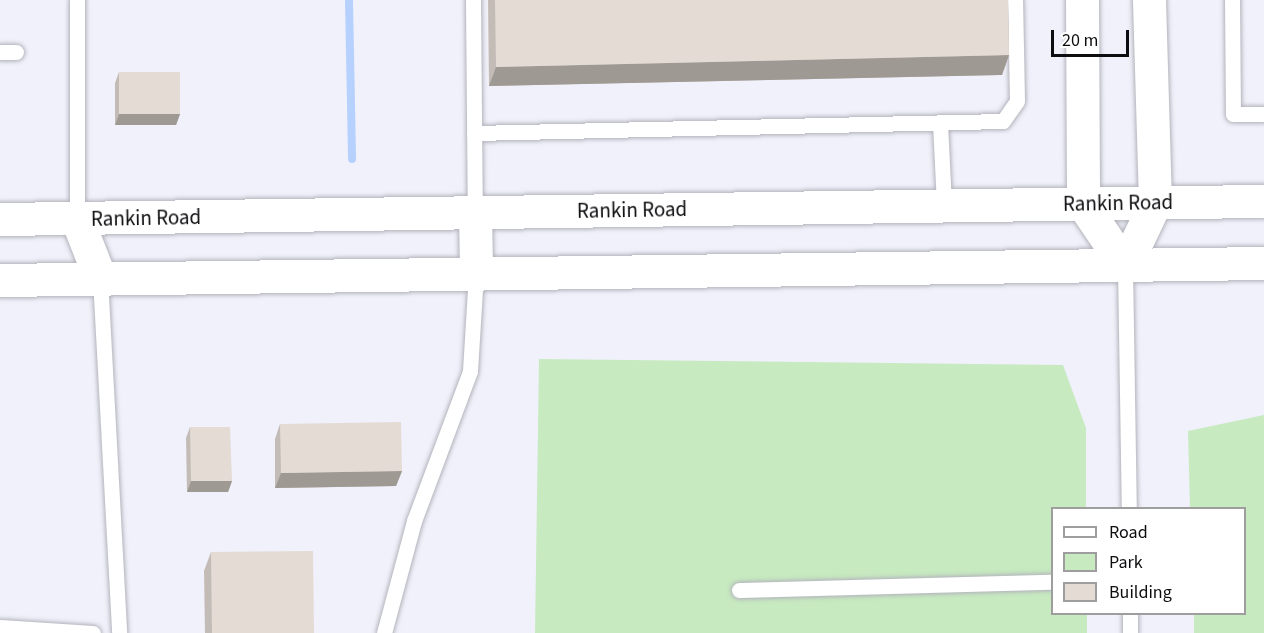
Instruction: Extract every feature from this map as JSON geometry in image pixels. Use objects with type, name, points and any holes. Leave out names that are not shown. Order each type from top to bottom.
[{"type":"main road","points":[[1082,0],[1083,204],[1125,266]]},
{"type":"main road","points":[[1125,266],[1155,202],[1149,0]]},
{"type":"main road","name":"Rankin Road","points":[[0,219],[1264,201]]},
{"type":"main road","points":[[476,212],[476,273]]},
{"type":"main road","points":[[77,219],[100,278]]},
{"type":"main road","points":[[0,280],[1264,263]]},
{"type":"lane","points":[[77,0],[77,219]]},
{"type":"lane","points":[[473,0],[476,212]]},
{"type":"lane","points":[[474,133],[1003,121],[1017,100],[1015,0]]},
{"type":"lane","points":[[1232,0],[1233,114],[1264,114]]},
{"type":"lane","points":[[0,52],[16,52]]},
{"type":"lane","points":[[940,123],[944,206]]},
{"type":"lane","points":[[1125,266],[1129,507]]},
{"type":"lane","points":[[384,633],[414,520],[470,371],[476,273]]},
{"type":"lane","points":[[100,278],[120,633]]},
{"type":"lane","points":[[739,590],[1051,582]]},
{"type":"lane","points":[[1130,615],[1131,633]]},
{"type":"lane","points":[[0,627],[93,633]]},
{"type":"green space","points":[[539,359],[1063,365],[1086,428],[1086,507],[1051,507],[1051,615],[1087,615],[1087,633],[535,633]]},
{"type":"green space","points":[[1264,415],[1264,633],[1194,633],[1194,615],[1246,615],[1246,507],[1190,507],[1188,431]]},
{"type":"building","points":[[495,0],[1008,0],[1009,55],[496,67]]},
{"type":"building","points":[[119,72],[180,72],[180,114],[119,114]]},
{"type":"building","points":[[401,422],[402,471],[281,473],[280,424]]},
{"type":"building","points":[[190,427],[230,427],[232,481],[191,481]]},
{"type":"building","points":[[313,551],[314,633],[212,633],[211,552]]},
{"type":"waterway","points":[[349,0],[352,159]]}]
